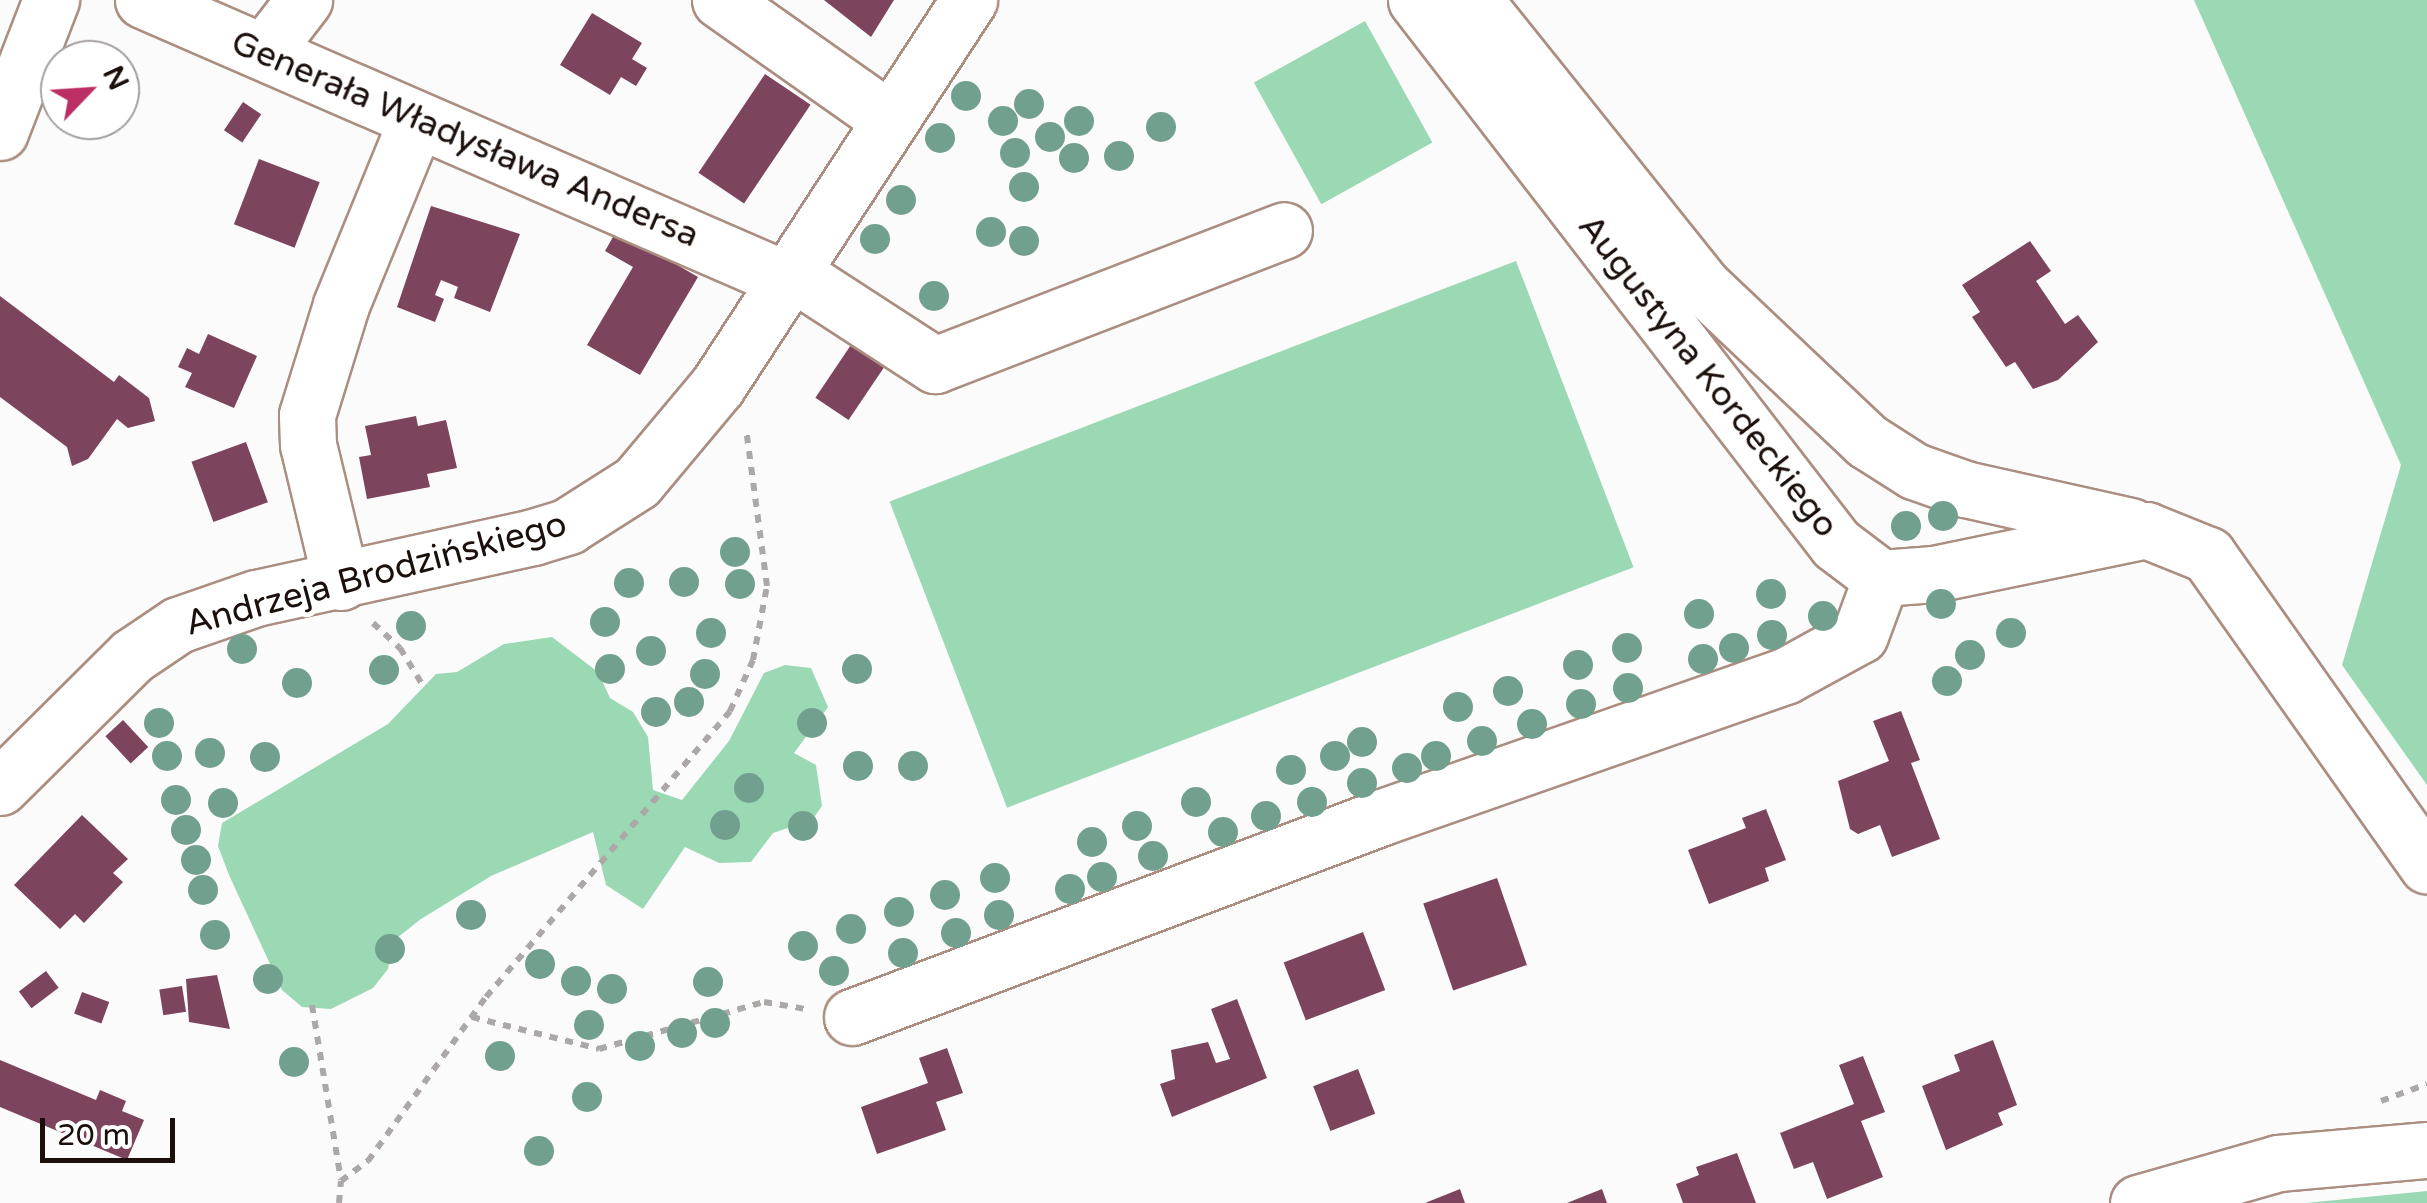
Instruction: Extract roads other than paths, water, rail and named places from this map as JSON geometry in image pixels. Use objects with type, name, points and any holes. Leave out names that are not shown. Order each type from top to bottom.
[{"type":"street","points":[[0,132],[51,0]]},
{"type":"street","name":"Generała Władysława Andersa","points":[[144,0],[416,121],[788,275],[936,364],[1284,230]]},
{"type":"street","points":[[264,52],[304,0]]},
{"type":"street","points":[[720,0],[890,120]]},
{"type":"street","name":"Andrzeja Brodzińskiego","points":[[0,787],[153,638],[208,611],[568,526],[636,482],[718,385],[969,0]]},
{"type":"street","name":"Augustyna Kordeckiego","points":[[1416,0],[1836,544],[1881,578]]},
{"type":"street","name":"Augustyna Kordeckiego","points":[[1474,0],[1703,286],[1867,441],[1914,471],[1965,489],[2146,530],[2208,555],[2427,865]]},
{"type":"street","points":[[341,582],[308,445],[308,414],[341,306],[416,121]]},
{"type":"street","points":[[852,1017],[1382,817],[1785,676],[1860,634],[1881,578],[1952,570],[2146,530]]},
{"type":"street","points":[[2138,1203],[2278,1163],[2427,1150]]}]
